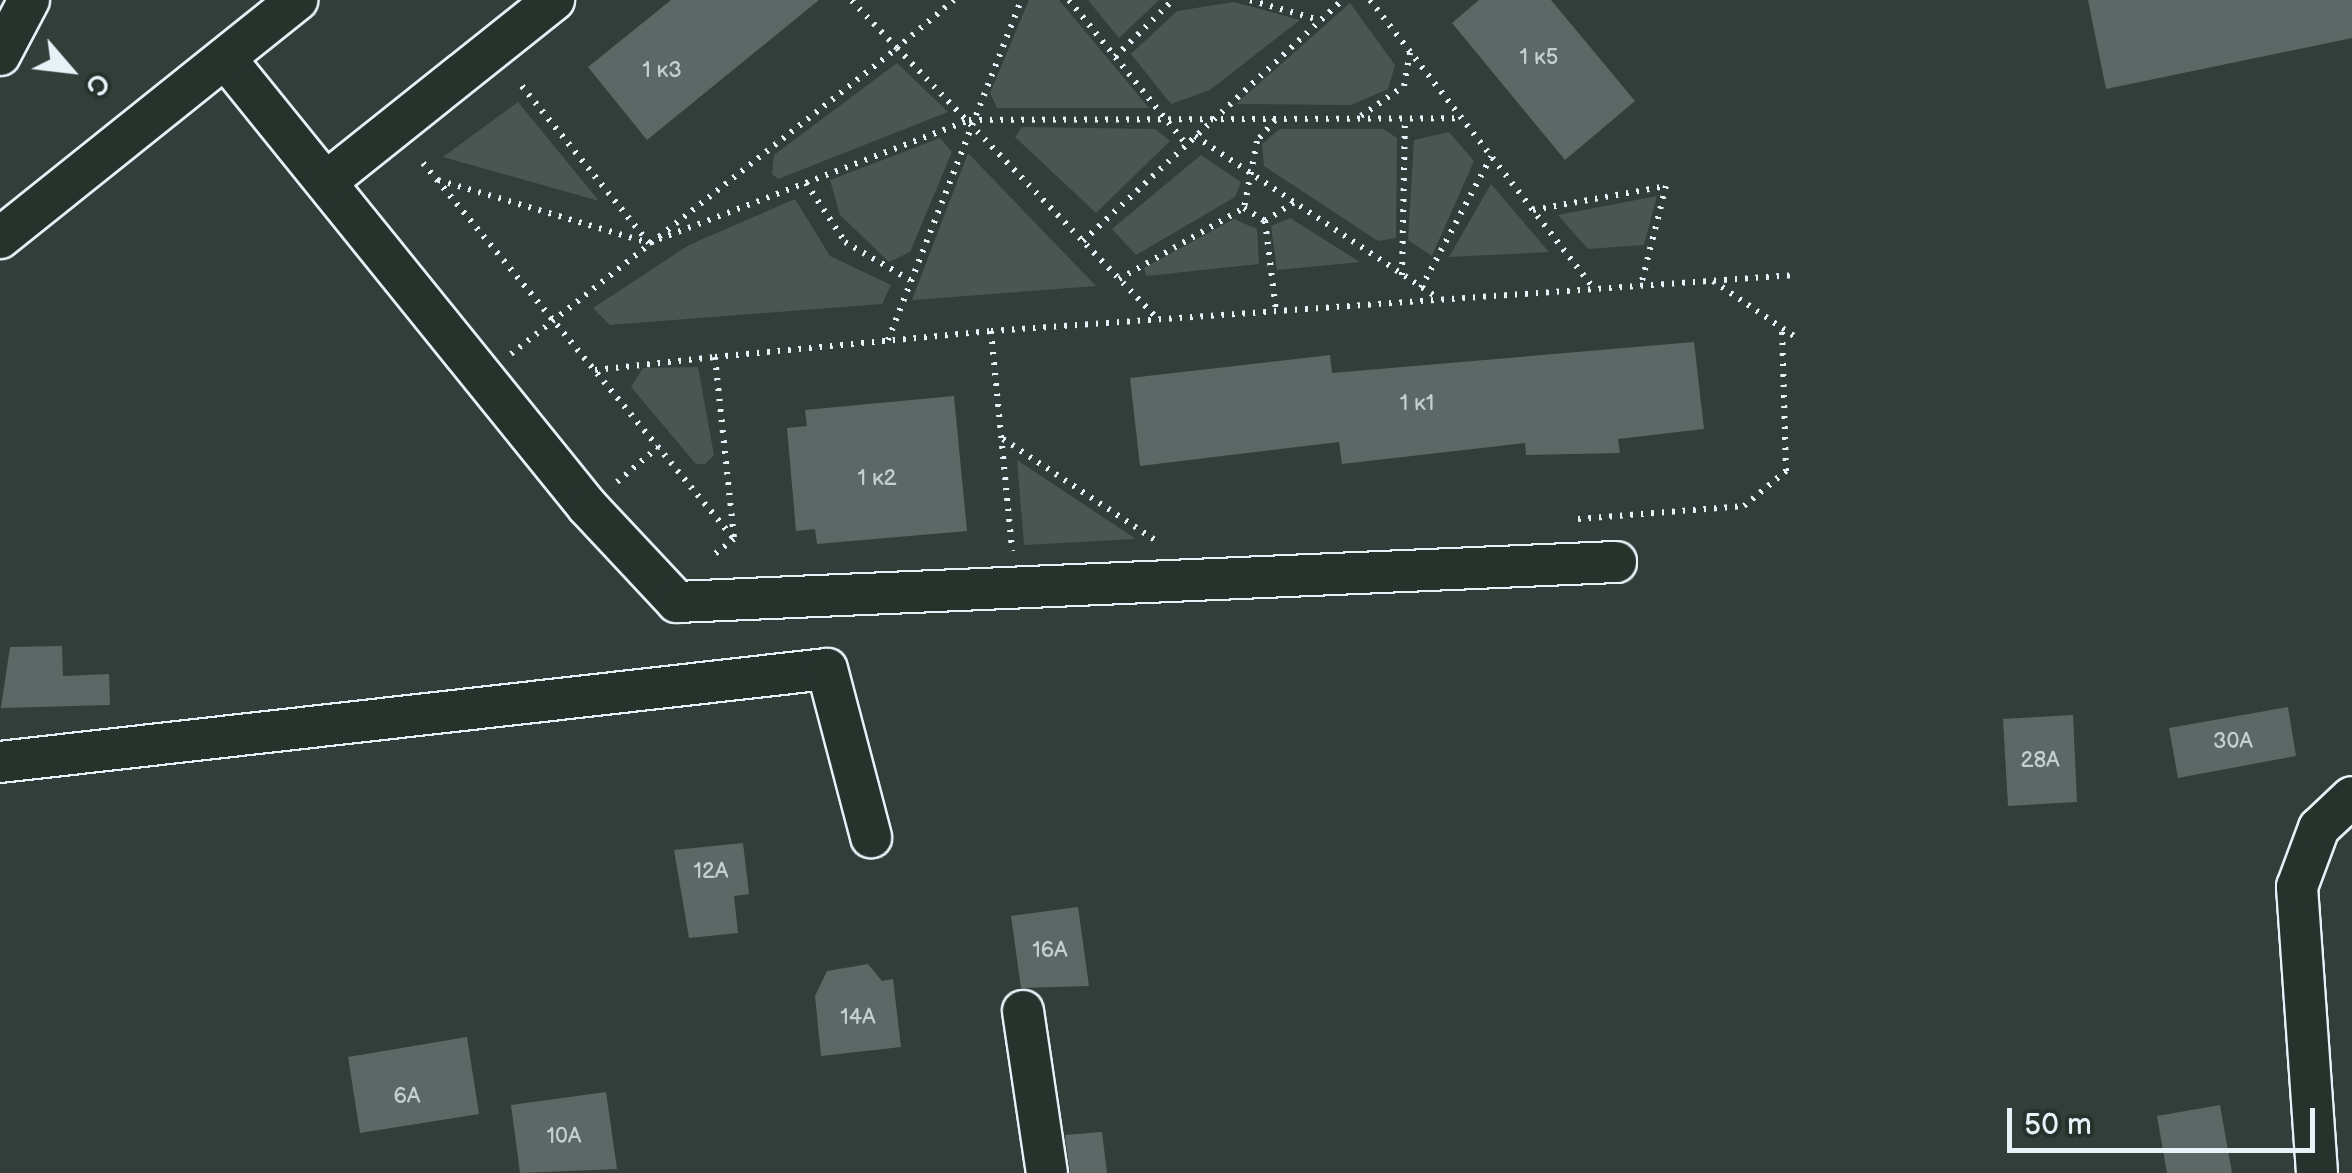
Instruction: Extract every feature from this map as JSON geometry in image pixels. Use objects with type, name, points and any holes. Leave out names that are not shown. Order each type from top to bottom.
[{"type":"street","points":[[0,55],[30,0]]},
{"type":"street","points":[[0,238],[297,0]]},
{"type":"street","points":[[326,182],[554,0]]},
{"type":"street","points":[[225,58],[588,507],[665,596],[682,603],[1015,592],[1616,562]]},
{"type":"street","points":[[0,762],[827,669],[870,837]]},
{"type":"street","points":[[2317,1173],[2297,888],[2319,828],[2352,797]]},
{"type":"street","points":[[1023,1011],[1048,1173]]},
{"type":"path","points":[[851,0],[1158,319]]},
{"type":"path","points":[[484,378],[552,318],[954,0]]},
{"type":"path","points":[[888,340],[969,120],[1021,0]]},
{"type":"path","points":[[1069,0],[1186,144]]},
{"type":"path","points":[[1115,56],[1173,0]]},
{"type":"path","points":[[1250,0],[1320,20]]},
{"type":"path","points":[[1083,241],[1342,0]]},
{"type":"path","points":[[1370,0],[1594,289]]},
{"type":"path","points":[[1356,118],[1404,86],[1410,51]]},
{"type":"path","points":[[521,85],[648,243]]},
{"type":"path","points":[[1402,275],[1405,118]]},
{"type":"path","points":[[437,180],[648,243],[969,120],[1462,118]]},
{"type":"path","points":[[1119,278],[1244,208],[1257,141],[1277,119]]},
{"type":"path","points":[[1195,136],[1438,300]]},
{"type":"path","points":[[1422,288],[1491,156]]},
{"type":"path","points":[[423,163],[734,539]]},
{"type":"path","points":[[806,183],[844,242],[910,280]]},
{"type":"path","points":[[1533,210],[1666,186],[1641,285]]},
{"type":"path","points":[[1265,221],[1294,202]]},
{"type":"path","points":[[1244,208],[1265,221]]},
{"type":"path","points":[[1265,221],[1276,311]]},
{"type":"path","points":[[594,370],[992,331],[1796,275]]},
{"type":"path","points":[[1712,280],[1797,338]]},
{"type":"path","points":[[1566,520],[1744,506],[1786,471],[1782,328]]},
{"type":"path","points":[[992,331],[1015,592]]},
{"type":"path","points":[[715,357],[734,539]]},
{"type":"path","points":[[1002,438],[1171,551],[1152,552]]},
{"type":"path","points":[[588,507],[658,447]]},
{"type":"path","points":[[665,596],[734,539]]},
{"type":"shaded area","points":[[1029,0],[1059,0],[1149,108],[997,108],[990,93]]},
{"type":"shaded area","points":[[1088,0],[1159,0],[1119,38]]},
{"type":"shaded area","points":[[1234,2],[1300,20],[1210,90],[1171,104],[1131,54],[1177,11]]},
{"type":"shaded area","points":[[1350,3],[1395,65],[1388,89],[1351,105],[1236,104]]},
{"type":"shaded area","points":[[897,63],[948,112],[778,179],[772,174],[774,155]]},
{"type":"shaded area","points":[[518,102],[599,201],[443,157]]},
{"type":"shaded area","points":[[1022,127],[1155,129],[1170,141],[1096,213],[1015,137]]},
{"type":"shaded area","points":[[1280,129],[1383,129],[1397,138],[1396,238],[1378,241],[1264,166],[1262,144]]},
{"type":"shaded area","points":[[1449,132],[1474,161],[1432,256],[1408,240],[1414,140]]},
{"type":"shaded area","points":[[940,138],[952,152],[910,252],[889,262],[840,215],[830,180]]},
{"type":"shaded area","points":[[968,153],[1096,286],[912,300]]},
{"type":"shaded area","points":[[1201,155],[1241,182],[1235,197],[1136,255],[1112,229]]},
{"type":"shaded area","points":[[1491,184],[1549,252],[1449,257]]},
{"type":"shaded area","points":[[1657,196],[1644,245],[1588,249],[1558,215]]},
{"type":"shaded area","points":[[795,199],[830,256],[891,285],[882,304],[610,325],[593,308],[689,245]]},
{"type":"shaded area","points":[[1290,218],[1360,262],[1277,270],[1271,226]]},
{"type":"shaded area","points":[[1234,219],[1257,229],[1259,264],[1146,276],[1144,268]]},
{"type":"shaded area","points":[[698,367],[714,455],[705,464],[696,464],[631,387],[643,368]]},
{"type":"shaded area","points":[[1017,460],[1136,539],[1024,545]]},
{"type":"building","points":[[671,0],[819,0],[647,140],[588,67]]},
{"type":"building","points":[[1479,0],[1551,0],[1635,101],[1565,160],[1452,23]]},
{"type":"building","points":[[2088,0],[2352,0],[2352,38],[2106,89]]},
{"type":"building","points":[[1694,342],[1704,429],[1618,439],[1620,453],[1526,455],[1525,443],[1342,464],[1339,442],[1140,466],[1130,378],[1330,355],[1332,373]]},
{"type":"building","points":[[954,396],[967,531],[817,544],[815,529],[796,531],[787,428],[807,426],[805,410]]},
{"type":"building","points":[[62,646],[63,676],[109,674],[110,705],[1,708],[10,647]]},
{"type":"building","points":[[2288,707],[2296,756],[2178,778],[2169,728]]},
{"type":"building","points":[[2073,715],[2077,802],[2008,806],[2003,719]]},
{"type":"building","points":[[743,843],[749,894],[734,896],[738,933],[689,938],[674,850]]},
{"type":"building","points":[[1078,907],[1089,986],[1021,988],[1011,916]]},
{"type":"building","points":[[868,964],[882,981],[893,979],[901,1047],[821,1056],[815,996],[827,971]]},
{"type":"building","points":[[467,1037],[479,1114],[360,1133],[348,1057]]},
{"type":"building","points":[[606,1092],[617,1169],[520,1173],[511,1105]]},
{"type":"building","points":[[2220,1105],[2232,1173],[2167,1173],[2157,1116]]},
{"type":"building","points":[[1102,1132],[1107,1173],[1070,1173],[1065,1135]]}]
